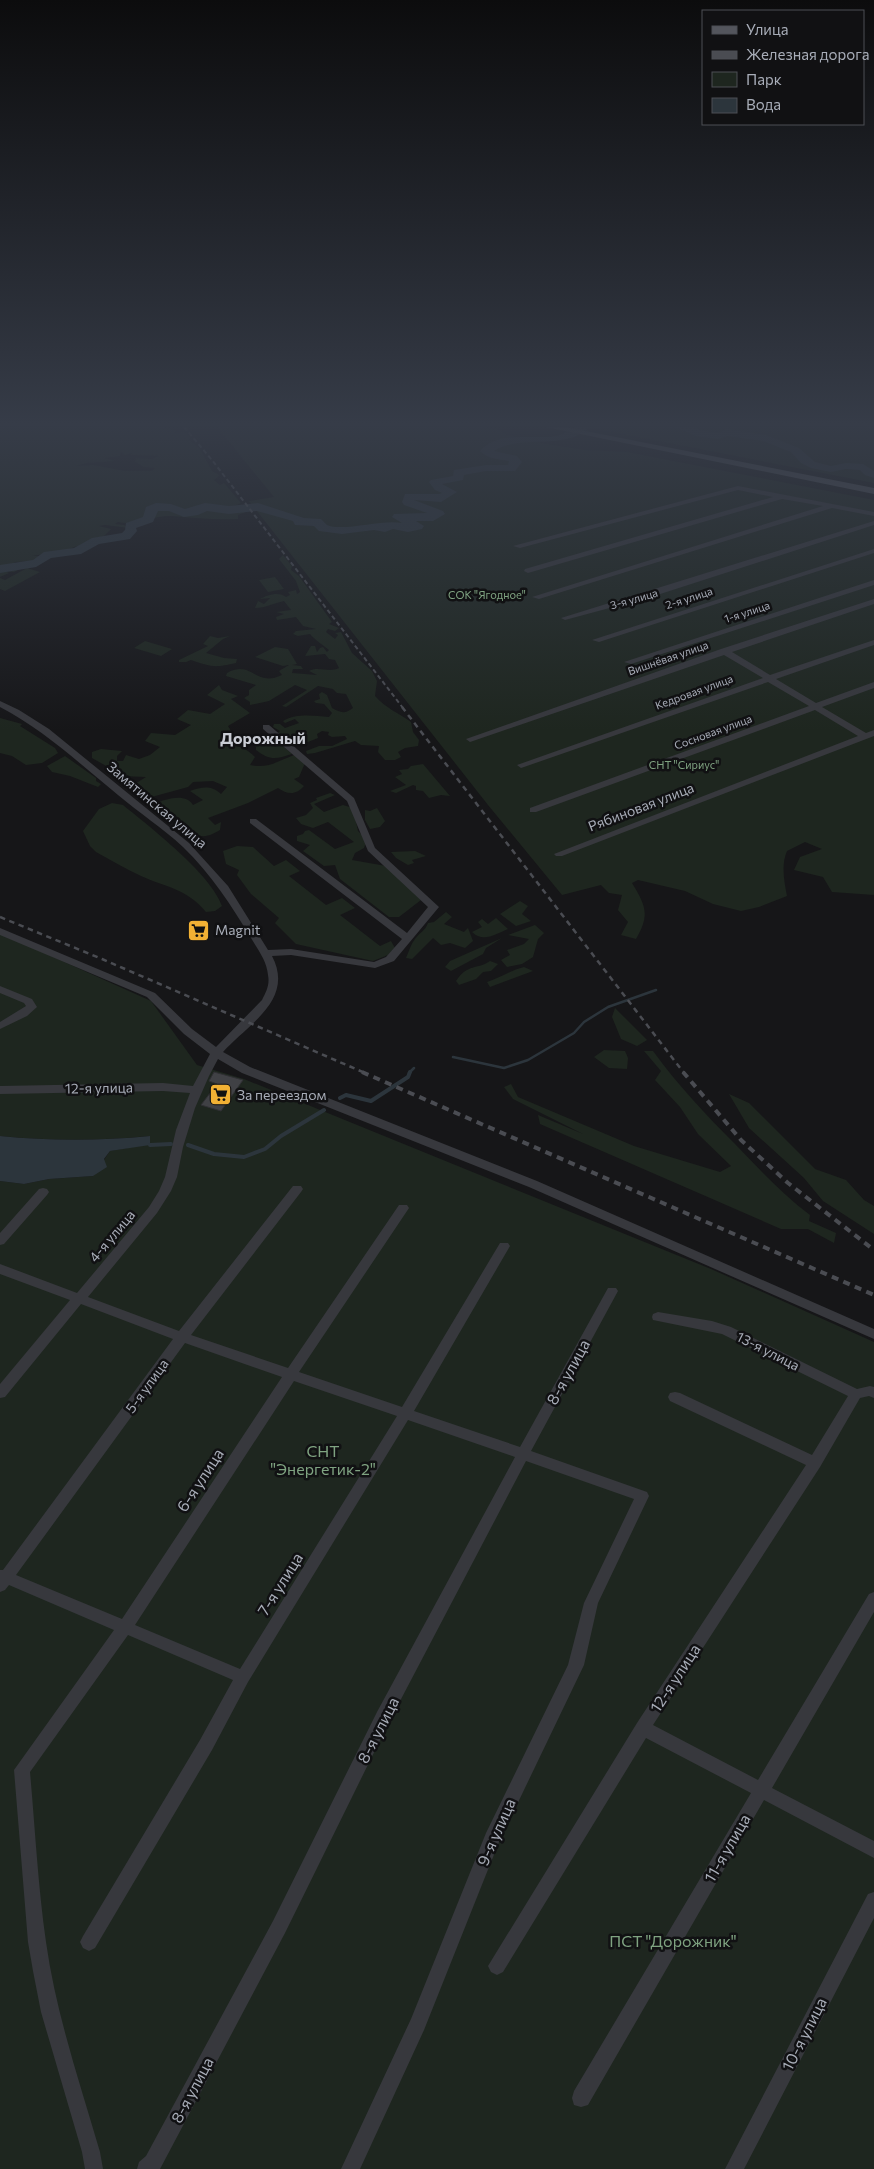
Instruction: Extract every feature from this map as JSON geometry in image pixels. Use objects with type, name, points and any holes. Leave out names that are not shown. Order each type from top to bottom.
[{"type":"street","points":[[517,546],[583,528]]},
{"type":"street","points":[[528,571],[674,528]]},
{"type":"street","points":[[536,597],[761,528]]},
{"type":"street","name":"3-я улица","points":[[566,618],[650,594],[858,528]]},
{"type":"street","name":"2-я улица","points":[[596,640],[874,551]]},
{"type":"street","name":"1-я улица","points":[[639,667],[874,582]]},
{"type":"street","name":"Вишнёвая улица","points":[[470,739],[639,667],[724,651],[874,601]]},
{"type":"street","name":"Кедровая улица","points":[[521,765],[874,642]]},
{"type":"street","points":[[724,651],[864,736]]},
{"type":"street","name":"Сосновая улица","points":[[533,810],[874,686]]},
{"type":"street","name":"Замятинская улица","points":[[0,704],[41,726],[186,845],[218,880],[265,953],[274,975],[271,994],[265,1004],[217,1052],[205,1074]]},
{"type":"street","points":[[265,953],[282,951],[375,965],[390,959],[434,908],[371,850],[352,800],[266,727]]},
{"type":"street","name":"Рябиновая улица","points":[[559,854],[874,733]]},
{"type":"street","points":[[253,821],[407,938]]},
{"type":"street","points":[[0,931],[161,1001],[180,1025],[231,1063],[246,1070],[532,1184],[874,1334]]},
{"type":"street","points":[[0,989],[28,1001],[32,1007],[24,1014],[0,1026]]},
{"type":"street","name":"4-я улица","points":[[0,1393],[80,1298],[168,1188],[179,1141],[205,1074]]},
{"type":"street","name":"12-я улица","points":[[0,1090],[163,1087],[198,1090]]},
{"type":"street","name":"5-я улица","points":[[2,1579],[182,1338],[297,1189]]},
{"type":"street","points":[[0,1241],[44,1192]]},
{"type":"street","name":"6-я улица","points":[[94,2169],[91,2152],[50,2012],[42,1972],[37,1942],[22,1770],[125,1626],[403,1208]]},
{"type":"street","name":"7-я улица","points":[[89,1942],[206,1745],[243,1677],[405,1414],[504,1246]]},
{"type":"street","points":[[0,1269],[182,1338],[523,1454]]},
{"type":"street","name":"8-я улица","points":[[146,2169],[153,2163],[279,1927],[383,1717],[612,1291]]},
{"type":"street","name":"13-я улица","points":[[658,1316],[726,1330],[856,1394],[870,1391],[874,1393]]},
{"type":"street","name":"12-я улица","points":[[497,1966],[643,1728],[815,1463],[856,1394]]},
{"type":"street","points":[[675,1397],[815,1463]]},
{"type":"street","name":"9-я улица","points":[[350,2169],[418,2024],[492,1839],[576,1665],[591,1603],[642,1496],[523,1454]]},
{"type":"street","points":[[2,1579],[125,1626],[243,1677]]},
{"type":"street","name":"11-я улица","points":[[581,2098],[874,1598]]},
{"type":"street","points":[[643,1728],[874,1850]]},
{"type":"street","name":"10-я улица","points":[[734,2169],[874,1900]]},
{"type":"green space","points":[[0,528],[111,529],[103,537],[95,539],[92,543],[65,551],[32,556],[50,556],[42,561],[14,562],[18,566],[24,567],[14,572],[5,571],[9,573],[0,577]]},
{"type":"green space","points":[[270,528],[874,528],[874,895],[832,892],[823,877],[794,870],[800,857],[822,849],[805,842],[787,851],[785,856],[784,873],[787,896],[759,907],[741,911],[713,904],[685,891],[638,880],[632,883],[643,904],[645,917],[636,939],[621,935],[628,922],[618,910],[622,895],[609,893],[601,885],[562,895],[488,805]]},
{"type":"green space","points":[[283,555],[292,566],[291,570],[299,576],[332,622],[329,624],[339,628],[335,631],[328,629],[326,632],[335,639],[338,635],[335,633],[341,632],[352,653],[372,671],[377,681],[375,696],[411,722],[413,732],[419,740],[418,746],[405,748],[398,752],[401,757],[395,760],[385,760],[378,752],[379,746],[361,745],[355,741],[307,754],[306,751],[319,746],[332,746],[347,739],[345,736],[332,737],[328,735],[329,732],[322,731],[317,734],[318,738],[298,744],[291,737],[278,733],[280,731],[273,727],[274,724],[280,724],[285,728],[299,723],[295,719],[285,723],[283,721],[288,718],[306,716],[329,717],[332,713],[324,704],[314,701],[320,699],[319,694],[322,692],[327,695],[332,708],[340,712],[348,711],[353,708],[346,694],[337,693],[333,689],[318,686],[286,707],[282,706],[307,690],[295,685],[269,701],[250,705],[250,702],[244,698],[249,695],[249,690],[256,685],[226,676],[227,673],[242,669],[266,678],[282,675],[279,671],[289,665],[283,666],[255,657],[275,647],[288,649],[297,664],[292,665],[301,666],[303,669],[293,669],[292,673],[317,675],[309,671],[339,668],[335,660],[329,659],[325,654],[305,656],[311,646],[315,646],[317,652],[323,647],[327,652],[329,650],[310,634],[298,636],[293,634],[296,631],[316,629],[303,626],[296,617],[277,620],[276,617],[284,614],[276,612],[291,610],[284,601],[255,608],[258,601],[264,604],[270,598],[260,599],[266,596],[277,594],[286,597],[290,595],[288,592],[296,590],[297,594],[300,592],[296,581],[279,559]]},
{"type":"green space","points":[[27,568],[40,572],[5,591],[0,589],[0,578],[5,580]]},
{"type":"green space","points":[[275,577],[284,589],[268,592],[259,580]]},
{"type":"green space","points":[[210,636],[218,638],[230,636],[223,639],[206,653],[237,659],[236,663],[218,666],[191,660],[179,662],[179,660],[208,646],[203,644]]},
{"type":"green space","points":[[145,641],[172,649],[161,656],[134,648]]},
{"type":"green space","points":[[219,685],[222,690],[238,696],[231,699],[250,713],[228,726],[231,731],[227,734],[229,745],[244,748],[255,757],[250,765],[256,766],[268,765],[294,755],[305,763],[299,777],[294,779],[304,786],[294,793],[285,792],[278,788],[248,803],[208,818],[215,825],[221,822],[220,830],[201,836],[170,818],[155,804],[165,800],[181,798],[190,801],[193,805],[203,800],[190,791],[206,788],[214,789],[221,794],[227,787],[213,781],[193,782],[188,787],[148,798],[135,791],[133,785],[146,777],[121,776],[119,768],[108,771],[108,767],[92,758],[92,752],[101,749],[122,751],[117,756],[117,761],[123,761],[126,755],[139,759],[150,755],[160,747],[145,741],[151,733],[175,735],[191,725],[177,719],[188,710],[210,714],[225,704],[207,695]]},
{"type":"green space","points":[[0,718],[22,724],[20,726],[55,748],[58,753],[42,763],[26,765],[12,756],[0,753]]},
{"type":"green space","points":[[273,737],[292,754],[277,758],[265,756],[256,750],[256,747],[249,741],[256,738]]},
{"type":"green space","points":[[65,756],[96,778],[96,781],[101,784],[98,787],[70,776],[52,772],[47,766]]},
{"type":"green space","points":[[423,764],[450,796],[441,795],[429,798],[423,791],[416,790],[416,786],[413,785],[396,793],[390,791],[406,785],[395,777],[402,774],[399,770]]},
{"type":"green space","points":[[330,793],[335,795],[314,804],[324,812],[343,805],[353,808],[358,831],[367,840],[364,848],[355,853],[352,860],[386,866],[421,900],[399,917],[389,917],[340,879],[335,865],[324,866],[303,851],[310,845],[297,841],[297,836],[309,830],[335,849],[354,842],[328,822],[313,828],[301,824],[296,818],[306,815],[313,808],[310,803],[317,800],[316,798]]},
{"type":"green space","points":[[112,803],[123,805],[193,866],[216,893],[222,906],[215,911],[206,912],[184,893],[141,876],[96,852],[90,846],[83,831],[99,809]]},
{"type":"green space","points":[[377,808],[385,821],[380,827],[370,829],[365,820],[365,810],[370,811]]},
{"type":"green space","points":[[237,846],[253,847],[274,866],[286,860],[300,871],[289,876],[326,905],[342,898],[355,908],[340,915],[380,946],[391,941],[395,948],[388,955],[373,961],[296,944],[275,923],[279,918],[251,894],[237,875],[239,870],[226,864],[223,851]]},
{"type":"green space","points":[[415,851],[426,856],[412,860],[414,863],[408,865],[396,858],[391,852]]},
{"type":"green space","points":[[520,901],[528,906],[522,914],[531,921],[516,926],[500,914]]},
{"type":"green space","points":[[446,912],[452,917],[444,924],[464,932],[468,928],[473,941],[465,948],[450,943],[441,945],[433,938],[412,959],[406,958],[411,945],[428,923],[434,922]]},
{"type":"green space","points":[[496,918],[508,929],[485,937],[472,932],[482,927],[478,922],[482,919],[488,924]]},
{"type":"green space","points":[[535,925],[544,933],[538,939],[533,957],[522,964],[507,967],[501,960],[510,955],[507,950],[524,944],[529,939],[508,935]]},
{"type":"green space","name":"СHТ \"Энергетик-2\"","points":[[0,933],[151,1001],[197,1065],[244,1079],[711,1269],[874,1342],[874,2169],[0,2169],[0,1181],[24,1184],[49,1179],[93,1176],[110,1151],[150,1144],[149,1136],[74,1140],[0,1136]]},
{"type":"green space","points":[[502,938],[486,948],[483,954],[451,971],[445,967],[450,961]]},
{"type":"green space","points":[[490,961],[498,964],[491,971],[483,972],[476,979],[459,985],[456,981],[460,975],[469,969]]},
{"type":"green space","points":[[524,967],[533,971],[490,987],[487,982],[515,970]]},
{"type":"green space","points":[[615,1008],[647,1040],[637,1046],[621,1039],[612,1017]]},
{"type":"green space","points":[[604,1050],[625,1051],[628,1058],[627,1069],[609,1068],[594,1057]]},
{"type":"green space","points":[[644,1051],[653,1051],[713,1122],[771,1181],[810,1215],[809,1221],[836,1233],[834,1243],[808,1229],[781,1229],[540,1124],[538,1115],[583,1134],[513,1099],[504,1087],[511,1084],[518,1097],[634,1146],[720,1172],[731,1166],[698,1134],[680,1107],[655,1080],[661,1071]]},
{"type":"green space","points":[[729,1094],[749,1103],[815,1169],[846,1180],[864,1200],[874,1206],[874,1234],[823,1201],[804,1178],[749,1128]]},
{"type":"water","points":[[0,1136],[75,1140],[150,1136],[150,1145],[110,1151],[104,1159],[107,1167],[93,1176],[49,1179],[24,1184],[0,1181]]},
{"type":"building","name":"За переездом","points":[[214,1072],[243,1080],[221,1111],[201,1105],[217,1084],[209,1081]]},
{"type":"waterway","points":[[0,569],[36,563],[48,555],[77,551],[96,541],[126,536],[131,531],[130,528]]},
{"type":"waterway","points":[[325,528],[342,530],[356,528]]},
{"type":"waterway","points":[[453,1057],[504,1068],[528,1060],[574,1033],[584,1022],[608,1007],[656,990]]},
{"type":"waterway","points":[[410,1072],[414,1068]]},
{"type":"waterway","points":[[340,1098],[346,1095],[371,1101],[408,1077],[410,1072]]},
{"type":"waterway","points":[[188,1145],[214,1154],[244,1157],[265,1149],[281,1136],[324,1110]]},
{"type":"waterway","points":[[150,1145],[171,1144]]},
{"type":"railway","points":[[265,528],[403,708]]},
{"type":"railway","points":[[402,707],[684,1073]]},
{"type":"railway","points":[[0,917],[365,1073]]},
{"type":"railway","points":[[362,1072],[874,1295]]},
{"type":"railway","points":[[683,1072],[741,1140],[788,1183],[874,1250]]},
{"type":"place","name":"Magnit","points":[[199,930]]},
{"type":"place","name":"За переездом","points":[[221,1095]]},
{"type":"district","name":"Дорожный","points":[[263,738]]},
{"type":"park label","name":"СОК \"Ягодное\"","points":[[487,595]]},
{"type":"park label","name":"СНТ \"Сириус\"","points":[[684,765]]},
{"type":"park label","name":"ПСТ \"Дорожник\"","points":[[673,1941]]}]
